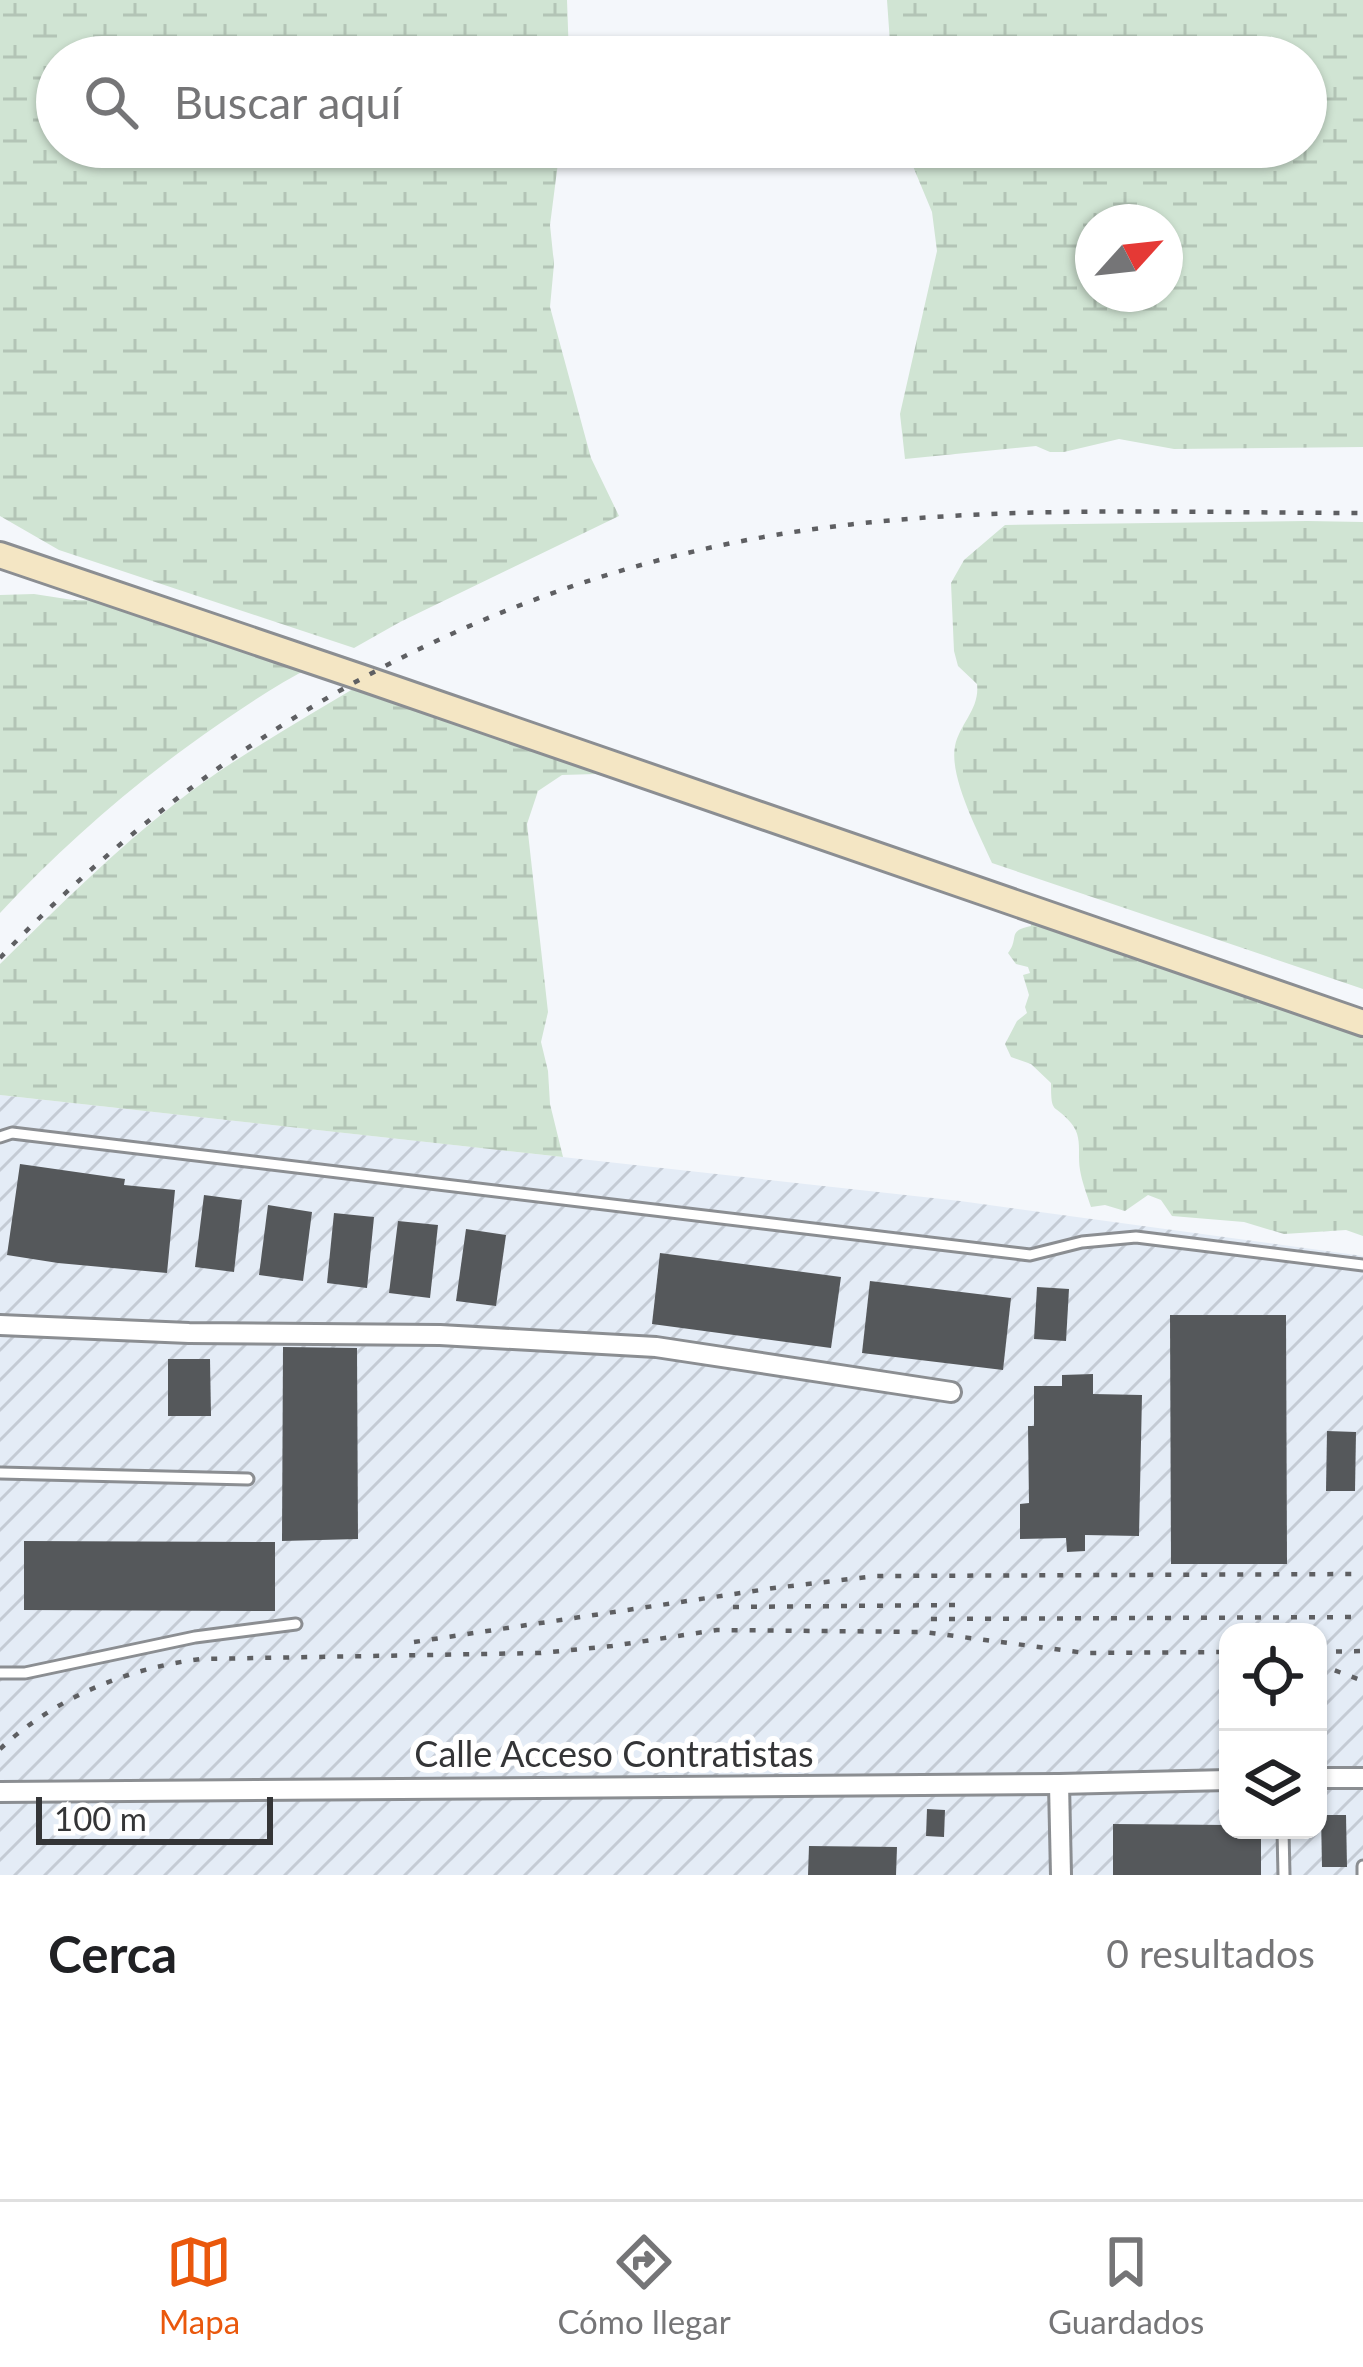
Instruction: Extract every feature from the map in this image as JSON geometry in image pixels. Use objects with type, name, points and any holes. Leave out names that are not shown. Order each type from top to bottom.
[{"type":"main road","points":[[6,554],[1363,1023]]},
{"type":"street","points":[[0,1324],[189,1333],[440,1335],[656,1347],[951,1393]]},
{"type":"street","points":[[1327,1778],[1363,1778]]},
{"type":"street","name":"Calle Acceso Contratistas","points":[[0,1792],[1219,1780]]},
{"type":"street","points":[[1059,1784],[1060,1875]]},
{"type":"lane","points":[[0,1137],[12,1133],[1030,1255],[1082,1242],[1136,1237],[1363,1265]]},
{"type":"lane","points":[[0,1473],[248,1479]]},
{"type":"lane","points":[[0,1673],[195,1637],[296,1624]]},
{"type":"lane","points":[[1283,1839],[1284,1875]]},
{"type":"shaded area","points":[[0,1095],[960,1201],[1363,1256],[1363,1875],[0,1875]]},
{"type":"green space","points":[[0,0],[567,0],[568,36],[36,36],[36,168],[557,168],[550,225],[554,264],[550,307],[591,458],[619,516],[354,648],[59,550],[0,516]]},
{"type":"green space","points":[[887,0],[1363,0],[1363,447],[1174,449],[1119,439],[1064,452],[1036,446],[905,459],[900,414],[937,251],[932,212],[914,168],[1327,168],[1327,36],[890,36]]},
{"type":"green space","points":[[1363,522],[1363,989],[992,863],[966,805],[954,759],[958,738],[976,701],[977,684],[958,666],[954,651],[951,583],[964,560],[1005,525]]},
{"type":"green space","points":[[0,595],[114,601],[314,666],[254,701],[132,789],[0,913]]},
{"type":"green space","points":[[363,683],[766,826],[596,774],[562,775],[538,791],[527,824],[548,1012],[541,1042],[563,1157],[0,1095],[0,964],[108,860],[177,802]]},
{"type":"green space","points":[[1031,914],[1363,1025],[1363,1236],[1346,1230],[1284,1234],[1244,1222],[1172,1216],[1161,1200],[1148,1195],[1125,1211],[1105,1205],[1091,1207],[1080,1170],[1077,1134],[1053,1105],[1051,1083],[1031,1064],[1011,1057],[1005,1044],[1027,1013],[1029,995],[1023,975],[1030,973],[1008,953],[1016,933],[1031,926]]},
{"type":"building","points":[[20,1164],[175,1190],[167,1273],[7,1255]]},
{"type":"building","points":[[204,1195],[242,1200],[234,1272],[195,1267]]},
{"type":"building","points":[[268,1205],[312,1212],[303,1281],[259,1275]]},
{"type":"building","points":[[334,1213],[374,1217],[367,1288],[327,1283]]},
{"type":"building","points":[[398,1221],[438,1225],[430,1298],[389,1293]]},
{"type":"building","points":[[466,1229],[506,1235],[496,1306],[456,1301]]},
{"type":"building","points":[[660,1253],[841,1277],[831,1348],[652,1324]]},
{"type":"building","points":[[870,1281],[1011,1298],[1003,1370],[862,1353]]},
{"type":"building","points":[[1037,1287],[1069,1289],[1066,1341],[1034,1339]]},
{"type":"building","points":[[1170,1315],[1286,1315],[1287,1564],[1171,1564]]},
{"type":"building","points":[[283,1347],[357,1348],[358,1539],[282,1541]]},
{"type":"building","points":[[168,1359],[210,1359],[211,1416],[168,1416]]},
{"type":"building","points":[[1093,1374],[1093,1394],[1142,1395],[1139,1536],[1085,1535],[1085,1551],[1067,1552],[1066,1538],[1020,1539],[1020,1504],[1029,1503],[1028,1426],[1034,1426],[1034,1386],[1062,1386],[1062,1375]]},
{"type":"building","points":[[1327,1431],[1356,1432],[1355,1491],[1326,1491]]},
{"type":"building","points":[[24,1541],[275,1542],[275,1611],[24,1610]]},
{"type":"building","points":[[927,1809],[945,1810],[944,1837],[926,1836]]},
{"type":"building","points":[[1327,1815],[1346,1815],[1347,1867],[1322,1867]]},
{"type":"building","points":[[1113,1824],[1219,1825],[1219,1839],[1261,1839],[1261,1875],[1113,1875]]},
{"type":"building","points":[[809,1846],[897,1847],[896,1875],[808,1875]]},
{"type":"railway","points":[[0,958],[88,873],[182,795],[281,726],[385,666],[494,616],[608,575],[725,544],[910,519],[1104,512],[1363,513]]},
{"type":"railway","points":[[414,1642],[876,1576],[1363,1574]]},
{"type":"railway","points":[[733,1607],[955,1605]]},
{"type":"railway","points":[[931,1619],[1363,1617]]},
{"type":"railway","points":[[0,1749],[44,1715],[93,1688],[146,1670],[201,1659],[540,1653],[717,1630],[924,1632],[1085,1653],[1219,1652]]},
{"type":"railway","points":[[1327,1652],[1363,1651]]},
{"type":"railway","points":[[1327,1667],[1363,1681]]}]
